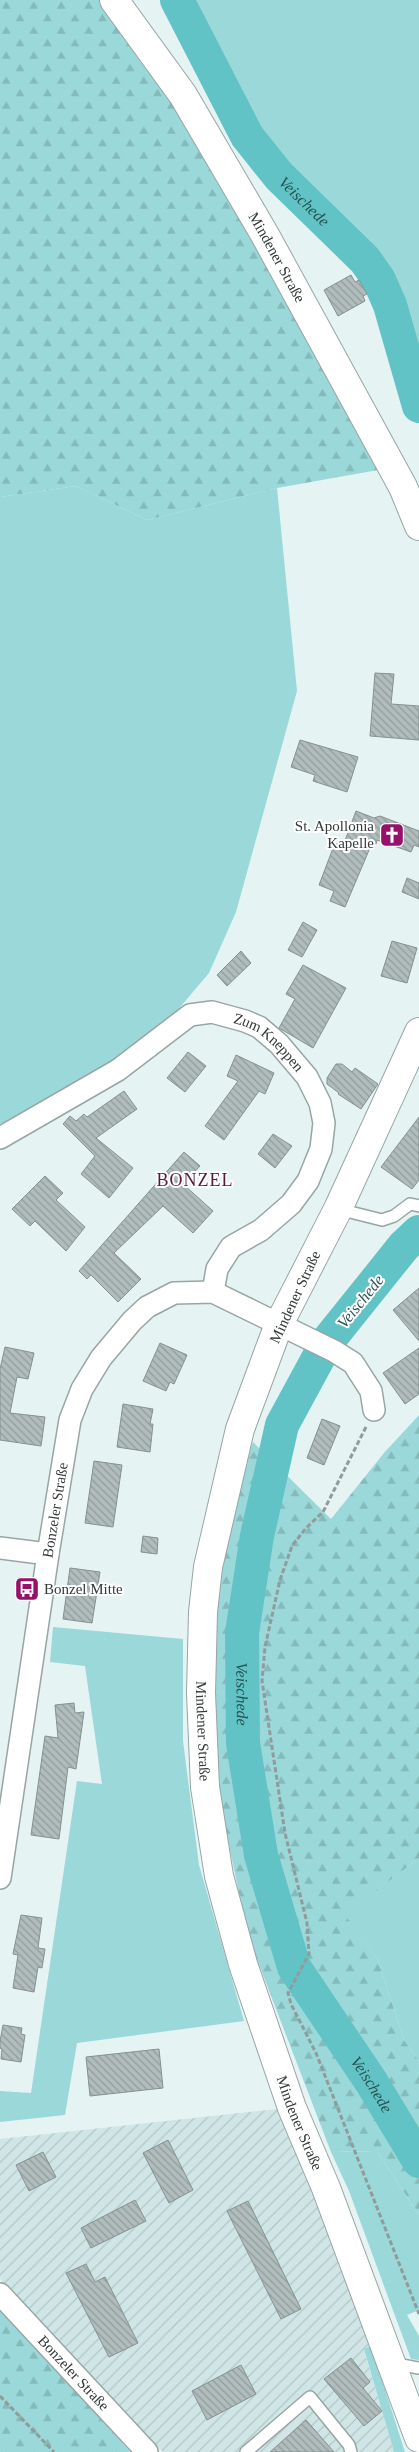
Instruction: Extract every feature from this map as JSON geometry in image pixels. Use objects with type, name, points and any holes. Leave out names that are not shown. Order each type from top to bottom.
[{"type":"main road","name":"Mindener Straße","points":[[114,0],[183,95],[266,235],[403,487],[419,526]]},
{"type":"main road","name":"Mindener Straße","points":[[419,1032],[338,1209],[279,1324],[240,1429],[208,1567],[202,1612],[201,1694],[205,1787],[219,1876],[242,1964],[292,2108],[326,2188],[419,2438]]},
{"type":"street","name":"Zum Kneppen","points":[[0,1138],[118,1070],[190,1015],[212,1012],[259,1027],[279,1044],[307,1077],[320,1103],[324,1123],[322,1149],[308,1181],[291,1204],[261,1230],[230,1247],[217,1269],[213,1292]]},
{"type":"street","name":"Bonzeler Straße","points":[[0,1878],[48,1554],[70,1420],[82,1389],[96,1366],[132,1320],[148,1307],[174,1293],[213,1292],[334,1350],[353,1363],[365,1378],[372,1391],[374,1410]]},
{"type":"street","points":[[0,1548],[48,1554]]},
{"type":"street","name":"Bonzeler Straße","points":[[0,2294],[147,2452]]},
{"type":"lane","points":[[338,1209],[382,1220],[394,1216],[410,1204],[419,1206]]},
{"type":"lane","points":[[391,2362],[419,2368]]},
{"type":"lane","points":[[246,2452],[310,2397],[349,2445],[350,2452]]},
{"type":"path","points":[[374,1410],[323,1512],[306,1528],[292,1546],[280,1580],[265,1647],[262,1681],[285,1833],[307,1924],[309,1954],[288,1993],[291,2004],[316,2053],[419,2314]]},
{"type":"path","points":[[0,2396],[54,2452]]},
{"type":"shaded area","points":[[277,2109],[318,2201],[371,2346],[364,2350],[394,2452],[163,2452],[16,2305],[0,2278],[0,2139]]},
{"type":"green space","points":[[0,0],[99,0],[168,95],[261,255],[378,470],[277,488],[147,520],[76,486],[0,497]]},
{"type":"green space","points":[[177,0],[419,0],[419,398],[403,331],[336,230],[264,169]]},
{"type":"green space","points":[[76,486],[147,520],[277,488],[297,691],[236,912],[209,973],[176,1012],[151,1035],[116,1061],[2,1125],[0,1123],[0,497]]},
{"type":"green space","points":[[419,1415],[419,1858],[345,1915],[378,1960],[404,2040],[419,2061],[419,2215],[377,2151],[331,2152],[248,1936],[217,1788],[213,1630],[221,1555],[235,1487],[253,1442],[331,1519],[384,1453]]},
{"type":"green space","points":[[53,1627],[183,1639],[183,1741],[199,1865],[244,2021],[77,2043],[65,2115],[0,2122],[0,2091],[31,2093],[77,1781],[102,1784],[85,1666],[50,1662]]},
{"type":"green space","points":[[419,1858],[419,2061],[404,2040],[378,1960],[344,1915]]},
{"type":"green space","points":[[377,2151],[419,2215],[419,2310],[407,2315],[419,2336],[419,2360],[411,2359],[349,2191],[331,2152]]},
{"type":"green space","points":[[0,2306],[130,2452],[0,2452]]},
{"type":"green space","points":[[371,2346],[405,2452],[394,2452],[364,2349]]},
{"type":"building","points":[[351,275],[355,282],[359,280],[367,294],[363,296],[365,301],[338,316],[324,290]]},
{"type":"building","points":[[375,673],[394,674],[391,704],[419,706],[419,740],[370,736]]},
{"type":"building","points":[[300,740],[358,757],[347,792],[313,781],[315,775],[291,767]]},
{"type":"building","points":[[356,811],[374,818],[380,816],[419,831],[419,847],[414,845],[411,852],[377,840],[376,844],[372,843],[345,907],[330,901],[334,891],[319,885],[335,843],[343,846]]},
{"type":"building","points":[[407,878],[419,883],[419,899],[402,892]]},
{"type":"building","points":[[303,922],[317,930],[302,957],[288,950]]},
{"type":"building","points":[[392,941],[417,948],[407,983],[381,976]]},
{"type":"building","points":[[241,951],[251,963],[227,986],[217,975]]},
{"type":"building","points":[[303,965],[346,988],[313,1048],[279,1028],[295,999],[286,994]]},
{"type":"building","points":[[188,1052],[206,1066],[185,1092],[167,1078]]},
{"type":"building","points":[[236,1055],[274,1073],[265,1094],[259,1091],[224,1140],[205,1126],[238,1081],[227,1076]]},
{"type":"building","points":[[336,1064],[342,1064],[352,1072],[355,1068],[378,1084],[361,1109],[338,1094],[327,1084],[327,1078]]},
{"type":"building","points":[[124,1091],[137,1109],[96,1138],[133,1168],[109,1198],[81,1174],[95,1156],[63,1124],[70,1116],[76,1121],[84,1114],[87,1117]]},
{"type":"building","points":[[419,1117],[419,1180],[412,1189],[381,1167]]},
{"type":"building","points":[[273,1134],[292,1146],[275,1168],[258,1154]]},
{"type":"building","points":[[184,1152],[200,1166],[183,1184],[213,1211],[193,1233],[163,1206],[114,1253],[141,1279],[118,1302],[91,1275],[87,1279],[79,1271]]},
{"type":"building","points":[[45,1176],[63,1193],[56,1200],[85,1227],[66,1251],[35,1221],[30,1226],[12,1209]]},
{"type":"building","points":[[419,1288],[419,1341],[393,1310]]},
{"type":"building","points":[[160,1343],[187,1355],[174,1384],[170,1382],[166,1391],[143,1381]]},
{"type":"building","points":[[5,1347],[34,1353],[28,1379],[17,1377],[10,1413],[45,1417],[41,1446],[0,1440],[0,1369]]},
{"type":"building","points":[[419,1348],[419,1394],[405,1404],[383,1373]]},
{"type":"building","points":[[123,1404],[153,1409],[150,1424],[153,1424],[150,1452],[117,1447]]},
{"type":"building","points":[[322,1419],[340,1426],[324,1465],[307,1458]]},
{"type":"building","points":[[94,1461],[122,1465],[113,1527],[85,1523]]},
{"type":"building","points":[[143,1536],[158,1538],[157,1554],[141,1552]]},
{"type":"building","points":[[70,1568],[100,1572],[92,1623],[63,1619]]},
{"type":"building","points":[[74,1703],[75,1713],[84,1712],[76,1769],[68,1767],[59,1839],[31,1835],[45,1736],[58,1738],[55,1705]]},
{"type":"building","points":[[21,1915],[42,1918],[38,1948],[45,1949],[42,1968],[38,1967],[34,1992],[13,1988],[18,1955],[13,1954]]},
{"type":"building","points":[[3,2025],[22,2028],[21,2034],[25,2035],[21,2062],[1,2059],[2,2049],[0,2048],[0,2041]]},
{"type":"building","points":[[159,2049],[163,2088],[90,2096],[86,2057]]},
{"type":"building","points":[[168,2140],[193,2190],[169,2203],[143,2153]]},
{"type":"building","points":[[43,2152],[56,2177],[29,2191],[16,2165]]},
{"type":"building","points":[[135,2200],[146,2221],[91,2248],[81,2228]]},
{"type":"building","points":[[248,2201],[301,2309],[281,2319],[227,2211]]},
{"type":"building","points":[[86,2264],[95,2282],[105,2277],[138,2343],[109,2357],[66,2273]]},
{"type":"building","points":[[351,2358],[370,2382],[363,2388],[382,2411],[364,2426],[324,2379]]},
{"type":"building","points":[[241,2365],[256,2394],[207,2420],[192,2391]]},
{"type":"building","points":[[306,2420],[334,2452],[270,2452]]},
{"type":"waterway","name":"Veischede","points":[[177,0],[247,136],[279,176],[365,260],[379,280],[390,305],[419,406]]},
{"type":"waterway","name":"Veischede","points":[[419,1232],[404,1246],[327,1342],[282,1425],[257,1536],[242,1633],[243,1743],[261,1855],[294,1967],[372,2083],[419,2161]]},
{"type":"place","name":"St. Apollonia Kapelle","points":[[392,835]]},
{"type":"place","name":"Bonzel Mitte","points":[[27,1589]]},
{"type":"district","name":"BONZEL","points":[[195,1180]]}]
